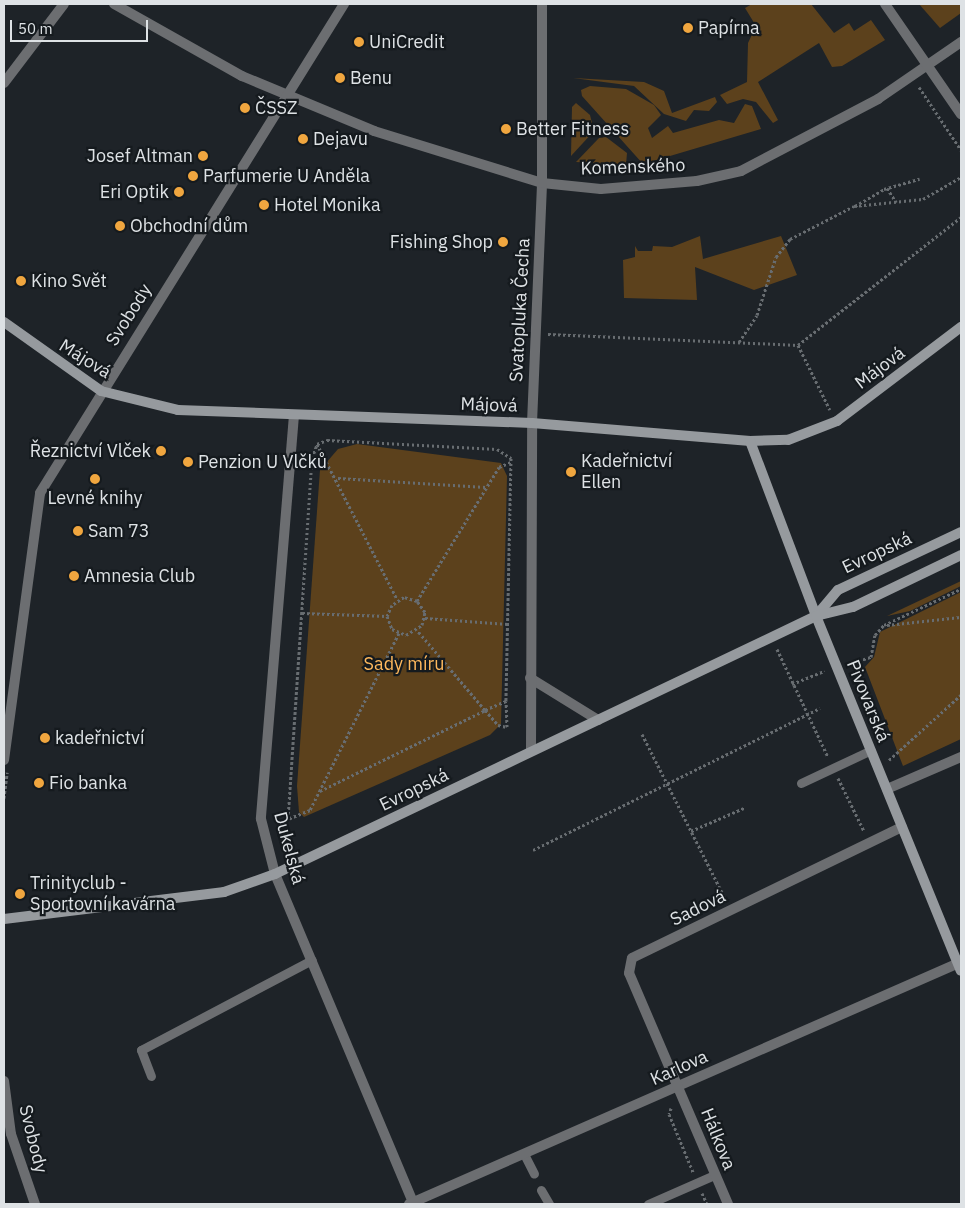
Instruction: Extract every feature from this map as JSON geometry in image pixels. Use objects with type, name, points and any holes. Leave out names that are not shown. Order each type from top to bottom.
[{"type":"street","points":[[4,83],[64,4]]},
{"type":"street","name":"Komenského","points":[[114,4],[242,76],[286,92],[324,112],[542,183],[620,188],[698,181],[741,171],[783,153],[913,78],[929,68],[961,42]]},
{"type":"street","name":"Svobody","points":[[4,760],[40,493],[286,92],[344,4]]},
{"type":"street","name":"Svatopluka Čecha","points":[[531,751],[532,423],[542,183],[542,4]]},
{"type":"street","points":[[885,4],[961,114]]},
{"type":"street","name":"Májová","points":[[4,322],[101,391],[178,410],[294,416],[532,423],[750,441],[788,440],[837,421],[961,327]]},
{"type":"street","name":"Dukelská","points":[[294,416],[261,819],[275,874],[412,1204]]},
{"type":"street","name":"Pivovarská","points":[[750,441],[816,616],[960,966]]},
{"type":"street","name":"Evropská","points":[[816,616],[838,590],[961,532]]},
{"type":"street","name":"Evropská","points":[[4,919],[224,892],[275,874],[816,616],[853,607],[961,555]]},
{"type":"street","points":[[530,678],[598,720]]},
{"type":"street","points":[[887,789],[961,757]]},
{"type":"street","name":"Sadová","points":[[679,1085],[630,973],[632,958],[902,827]]},
{"type":"street","name":"Karlova","points":[[412,1204],[679,1085],[960,966]]},
{"type":"street","name":"Svobody","points":[[4,1081],[8,1136],[35,1204]]},
{"type":"street","name":"Hálkova","points":[[679,1085],[714,1175],[728,1204]]},
{"type":"lane","points":[[801,783],[871,750]]},
{"type":"lane","points":[[151,1076],[141,1050],[312,960]]},
{"type":"lane","points":[[524,1154],[534,1174]]},
{"type":"lane","points":[[648,1204],[714,1175]]},
{"type":"lane","points":[[541,1190],[550,1204]]},
{"type":"path","points":[[913,78],[961,150]]},
{"type":"path","points":[[854,206],[923,199],[961,177]]},
{"type":"path","points":[[738,342],[757,315],[782,247],[887,188],[920,179]]},
{"type":"path","points":[[887,188],[896,202]]},
{"type":"path","points":[[536,333],[798,345],[961,217]]},
{"type":"path","points":[[798,345],[837,421]]},
{"type":"path","points":[[399,633],[310,810],[288,819],[312,458],[317,444],[327,440],[497,449],[508,453],[511,462],[507,727],[498,725],[417,630]]},
{"type":"path","points":[[317,444],[337,478],[397,599]]},
{"type":"path","points":[[417,601],[499,468],[511,462]]},
{"type":"path","points":[[337,478],[487,487]]},
{"type":"path","points":[[772,638],[792,684],[836,666],[865,662],[871,657],[875,635],[884,625],[961,589]]},
{"type":"path","points":[[397,599],[417,601]]},
{"type":"path","points":[[387,616],[397,599]]},
{"type":"path","points":[[417,601],[425,618]]},
{"type":"path","points":[[302,613],[387,616]]},
{"type":"path","points":[[387,616],[399,633]]},
{"type":"path","points":[[425,618],[508,624]]},
{"type":"path","points":[[399,633],[417,630],[425,618]]},
{"type":"path","points":[[884,625],[961,618]]},
{"type":"path","points":[[879,769],[961,695]]},
{"type":"path","points":[[320,791],[506,700]]},
{"type":"path","points":[[533,850],[820,708]]},
{"type":"path","points":[[642,734],[731,910]]},
{"type":"path","points":[[691,831],[744,808]]},
{"type":"path","points":[[679,1085],[669,1114],[707,1204]]},
{"type":"green space","points":[[752,4],[811,4],[834,33],[849,23],[854,31],[871,20],[885,40],[842,66],[832,67],[819,43],[758,82],[778,120],[773,123],[756,102],[743,99],[727,104],[720,95],[747,82],[748,43],[756,26],[745,8]]},
{"type":"green space","points":[[919,4],[961,4],[961,13],[940,28]]},
{"type":"green space","points":[[573,78],[644,82],[664,91],[672,113],[715,97],[717,102],[709,111],[694,110],[686,121],[664,114],[634,86]]},
{"type":"green space","points":[[590,86],[626,89],[654,105],[661,115],[648,128],[652,138],[668,126],[673,133],[719,120],[734,123],[745,104],[752,106],[761,129],[643,164],[582,96],[581,90]]},
{"type":"green space","points":[[576,103],[590,115],[594,131],[571,156],[572,107]]},
{"type":"green space","points":[[606,137],[627,153],[626,165],[576,162],[599,138]]},
{"type":"green space","points":[[700,236],[703,259],[781,236],[797,275],[754,290],[695,267],[697,300],[624,298],[623,260],[635,257],[635,246],[638,251],[652,251],[653,246],[672,247]]},
{"type":"green space","name":"Sady míru","points":[[357,444],[501,463],[507,476],[501,724],[490,735],[304,817],[299,812],[297,786],[320,470],[338,449]]},
{"type":"green space","points":[[961,581],[961,586],[910,611],[887,616]]},
{"type":"green space","points":[[961,592],[961,739],[903,766],[865,667],[874,657],[880,632]]},
{"type":"place","name":"Papírna","points":[[688,28]]},
{"type":"place","name":"UniCredit","points":[[359,42]]},
{"type":"place","name":"Benu","points":[[340,78]]},
{"type":"place","name":"ČSSZ","points":[[245,108]]},
{"type":"place","name":"Better Fitness","points":[[506,129]]},
{"type":"place","name":"Dejavu","points":[[303,139]]},
{"type":"place","name":"Josef Altman","points":[[203,156]]},
{"type":"place","name":"Parfumerie U Anděla","points":[[193,176]]},
{"type":"place","name":"Eri Optik","points":[[179,192]]},
{"type":"place","name":"Hotel Monika","points":[[264,205]]},
{"type":"place","name":"Obchodní dům","points":[[120,226]]},
{"type":"place","name":"Fishing Shop","points":[[503,242]]},
{"type":"place","name":"Kino Svět","points":[[21,281]]},
{"type":"place","name":"Řeznictví Vlček","points":[[161,451]]},
{"type":"place","name":"Penzion U Vlčků","points":[[188,462]]},
{"type":"place","name":"Kadeřnictví Ellen","points":[[571,472]]},
{"type":"place","name":"Levné knihy","points":[[95,479]]},
{"type":"place","name":"Sam 73","points":[[78,531]]},
{"type":"place","name":"Amnesia Club","points":[[74,576]]},
{"type":"place","name":"kadeřnictví","points":[[45,738]]},
{"type":"place","name":"Fio banka","points":[[39,783]]},
{"type":"place","name":"Trinityclub - Sportovní kavárna","points":[[20,894]]}]
